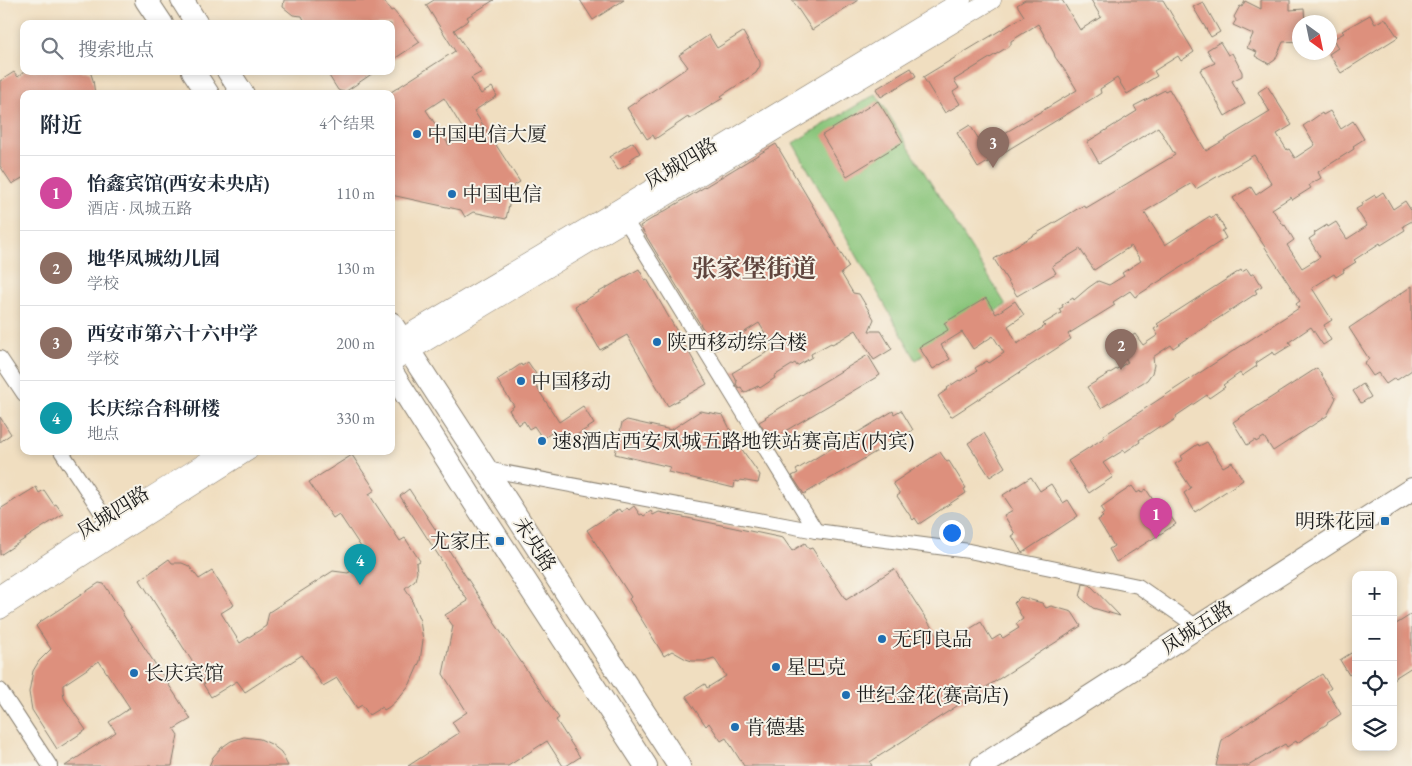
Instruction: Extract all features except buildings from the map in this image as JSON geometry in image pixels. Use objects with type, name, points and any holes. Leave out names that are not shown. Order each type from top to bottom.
[{"type":"main road","points":[[146,0],[159,20]]},
{"type":"main road","points":[[182,0],[194,20]]},
{"type":"main road","points":[[196,75],[205,90]]},
{"type":"main road","points":[[231,75],[240,90]]},
{"type":"main road","name":"未央路","points":[[397,344],[486,469],[679,766]]},
{"type":"main road","name":"未央路","points":[[395,378],[646,766]]},
{"type":"main road","name":"凤城五路","points":[[982,766],[1412,489]]},
{"type":"main road","name":"凤城五路","points":[[1008,766],[1412,504]]},
{"type":"street","name":"凤城四路","points":[[622,215],[962,0]]},
{"type":"street","name":"凤城四路","points":[[397,344],[992,0]]},
{"type":"street","points":[[622,215],[816,532]]},
{"type":"street","points":[[0,358],[20,388]]},
{"type":"street","points":[[64,455],[112,529]]},
{"type":"street","name":"凤城四路","points":[[0,610],[217,455]]},
{"type":"street","name":"凤城四路","points":[[0,594],[243,455]]},
{"type":"street","points":[[486,469],[816,532],[969,551],[1138,586],[1197,627]]},
{"type":"street","points":[[0,690],[50,766]]},
{"type":"green space","points":[[876,94],[1006,305],[916,360],[793,143]]},
{"type":"place","name":"中国电信大厦","points":[[417,134]]},
{"type":"place","name":"西安市第六十六中学","points":[[993,168]]},
{"type":"place","name":"中国电信","points":[[452,194]]},
{"type":"place","name":"陕西移动综合楼","points":[[657,342]]},
{"type":"place","name":"地华凤城幼儿园","points":[[1121,370]]},
{"type":"place","name":"中国移动","points":[[521,381]]},
{"type":"place","name":"速8酒店西安凤城五路地铁站赛高店(内宾)","points":[[542,441]]},
{"type":"place","name":"明珠花园","points":[[1385,521]]},
{"type":"place","name":"怡鑫宾馆(西安未央店)","points":[[1156,539]]},
{"type":"place","name":"尤家庄","points":[[500,541]]},
{"type":"place","name":"长庆综合科研楼","points":[[360,585]]},
{"type":"place","name":"无印良品","points":[[882,639]]},
{"type":"place","name":"星巴克","points":[[776,667]]},
{"type":"place","name":"长庆宾馆","points":[[134,673]]},
{"type":"place","name":"世纪金花(赛高店)","points":[[846,695]]},
{"type":"place","name":"肯德基","points":[[735,727]]},
{"type":"district","name":"张家堡街道","points":[[754,268]]}]
